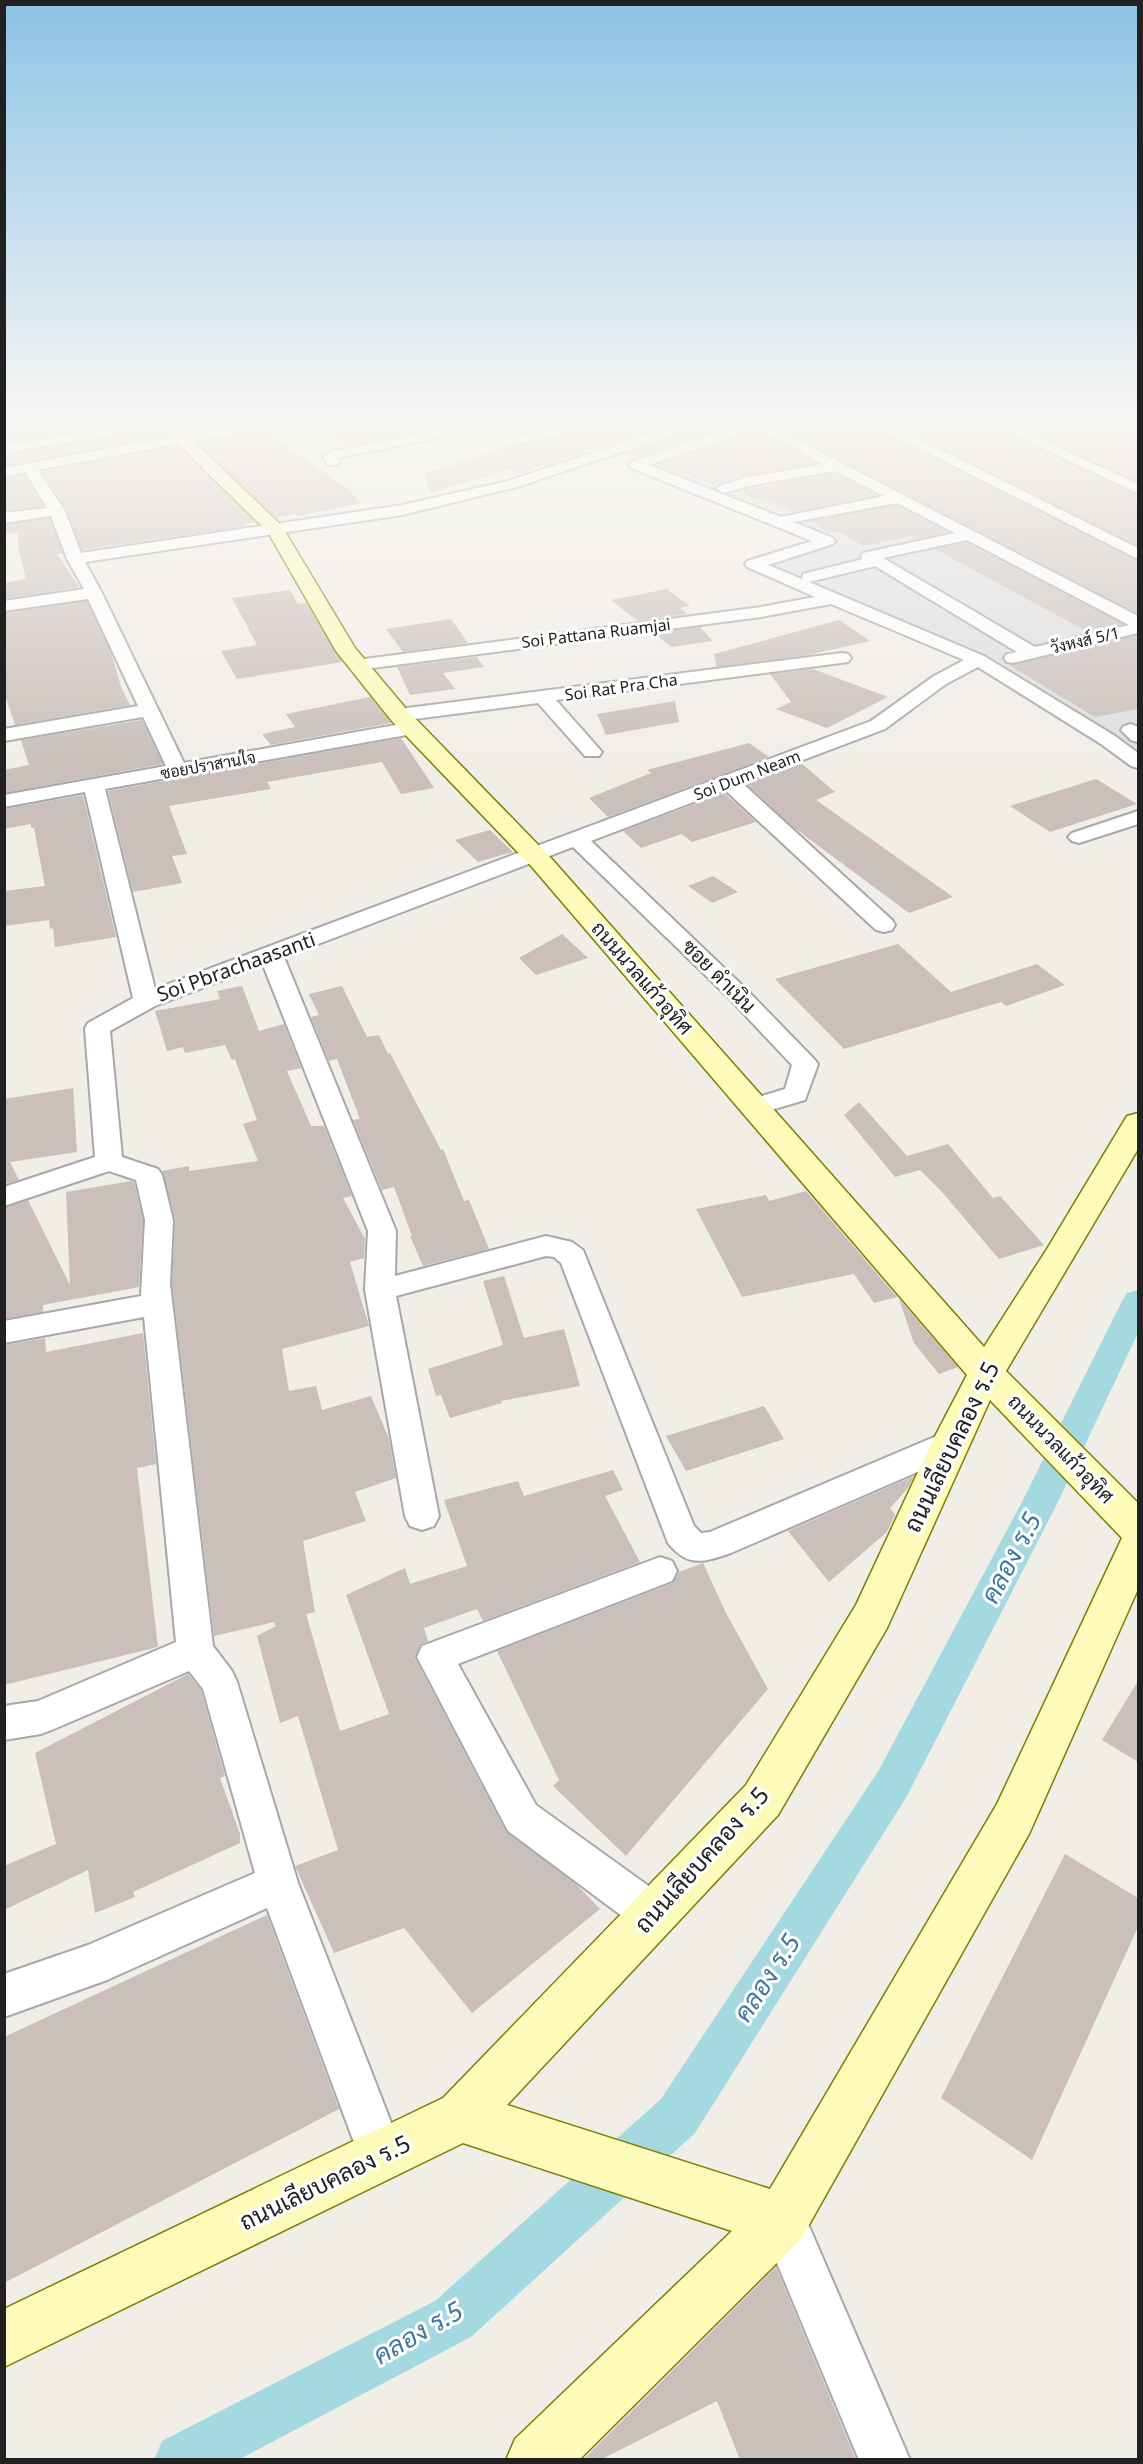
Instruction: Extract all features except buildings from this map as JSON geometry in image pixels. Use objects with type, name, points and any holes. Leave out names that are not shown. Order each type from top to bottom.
[{"type":"street","points":[[66,536],[75,559],[94,593],[178,771]]},
{"type":"street","points":[[75,559],[228,536]]},
{"type":"street","name":"ถนนนวลแก้วอุทิศ","points":[[279,536],[357,666],[406,722],[534,855],[986,1373],[1138,1528]]},
{"type":"street","points":[[813,536],[826,541],[753,564],[987,661],[1138,762]]},
{"type":"street","points":[[878,561],[869,556],[964,536]]},
{"type":"street","points":[[971,536],[1138,626]]},
{"type":"street","points":[[1102,536],[1138,554]]},
{"type":"street","points":[[809,577],[878,561]]},
{"type":"street","name":"วังหงส์ 5/1","points":[[878,561],[1032,653]]},
{"type":"street","points":[[4,606],[94,593]]},
{"type":"street","name":"Soi Pattana Ruamjai","points":[[357,666],[618,629],[761,612],[834,598]]},
{"type":"street","name":"วังหงส์ 5/1","points":[[987,661],[1032,653],[1138,626]]},
{"type":"street","name":"Soi Rat Pra Cha","points":[[406,722],[543,697],[842,658]]},
{"type":"street","name":"Soi Dum Neam","points":[[504,865],[878,725],[940,680],[987,661]]},
{"type":"street","points":[[543,697],[592,752]]},
{"type":"street","points":[[4,735],[149,710]]},
{"type":"street","name":"ซอยปราสานใจ","points":[[4,801],[178,771],[406,722]]},
{"type":"street","points":[[729,782],[884,925]]},
{"type":"street","points":[[94,786],[146,1000]]},
{"type":"street","points":[[1078,837],[1138,817]]},
{"type":"street","name":"ซอย ดำเนิน","points":[[577,839],[735,992],[805,1064],[796,1094],[754,1107]]},
{"type":"street","name":"Soi Pbrachaasanti","points":[[110,1162],[97,1028],[146,1000],[271,955],[504,865]]},
{"type":"street","points":[[271,955],[382,1231],[380,1290],[422,1516]]},
{"type":"street","name":"ถนนเลียบคลอง ร.5","points":[[4,2339],[461,2116],[762,1800],[872,1616],[950,1444],[986,1373],[1059,1257],[1138,1123]]},
{"type":"street","points":[[4,1197],[110,1162],[148,1175],[159,1220],[155,1284],[195,1651],[219,1682],[278,1883],[381,2156]]},
{"type":"street","points":[[380,1290],[546,1246],[562,1249],[573,1257],[680,1533],[690,1546],[702,1548],[719,1543],[950,1444]]},
{"type":"street","points":[[4,1332],[158,1304]]},
{"type":"street","points":[[536,2460],[782,2220],[1013,1819],[1138,1546]]},
{"type":"street","points":[[653,1914],[522,1818],[435,1657],[660,1571]]},
{"type":"street","points":[[4,1723],[41,1717],[195,1651]]},
{"type":"street","points":[[4,1996],[92,1965],[278,1883]]},
{"type":"street","points":[[461,2116],[782,2220],[885,2460]]},
{"type":"shaded area","points":[[822,536],[1138,536],[1138,753],[1112,734],[978,657],[759,565],[835,541]]},
{"type":"waterway","name":"คลอง ร.5","points":[[181,2460],[453,2319],[678,2116],[893,1783],[1038,1506],[1138,1301]]}]
